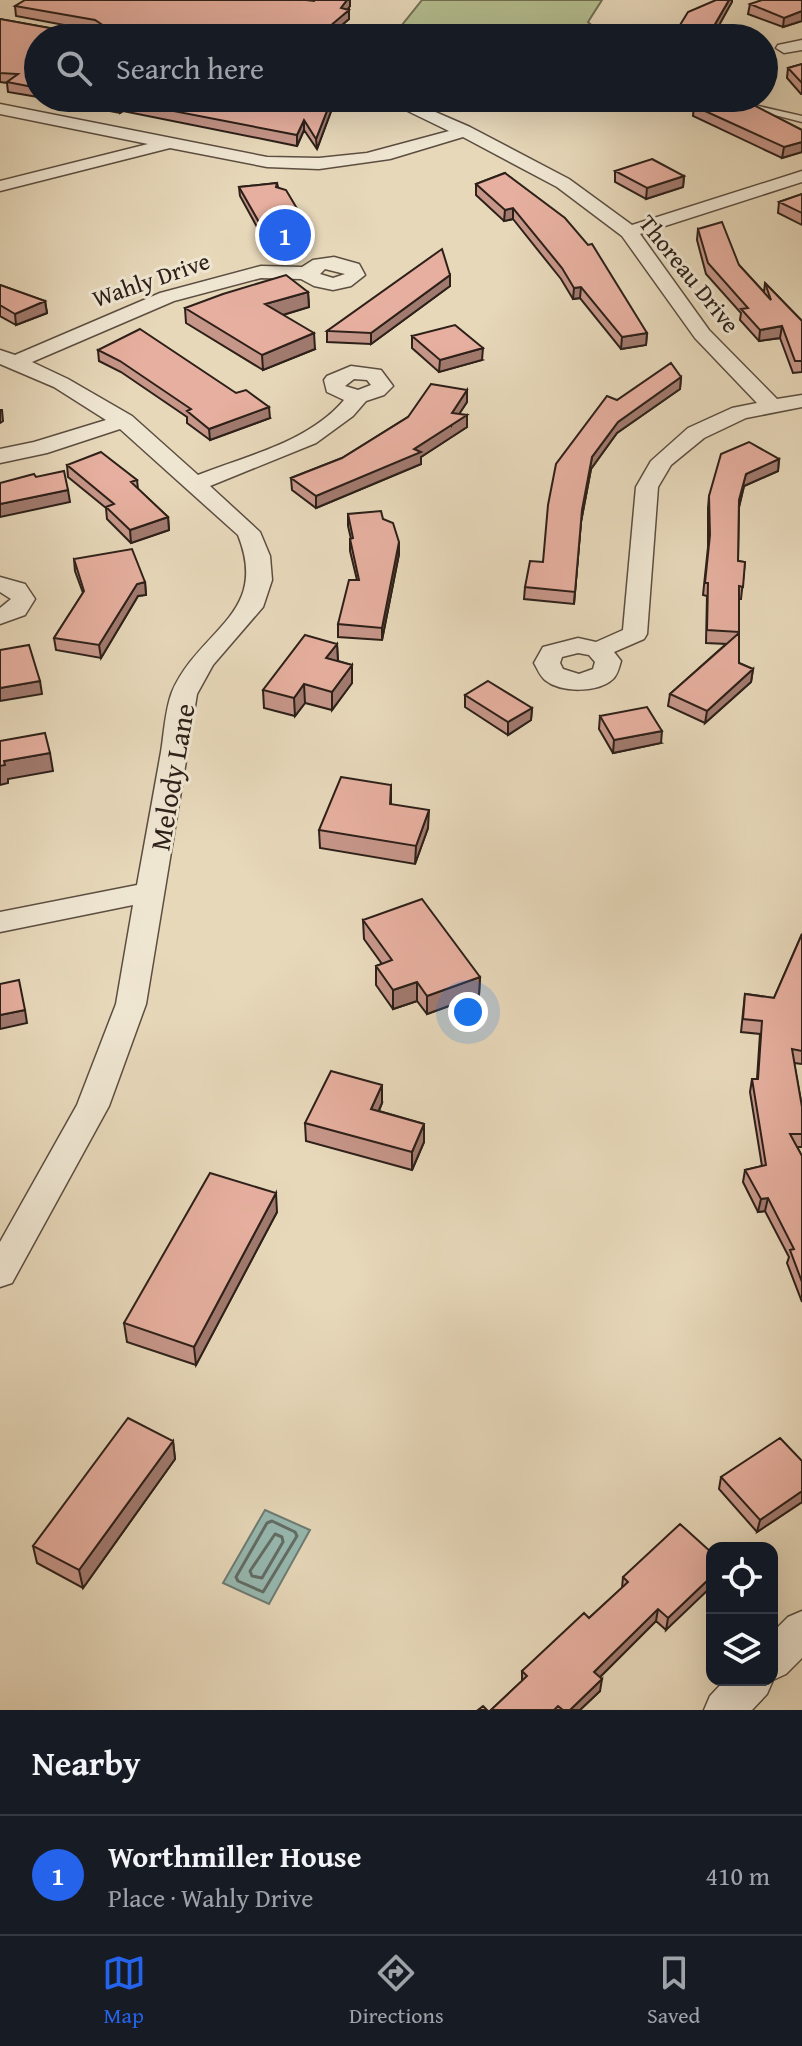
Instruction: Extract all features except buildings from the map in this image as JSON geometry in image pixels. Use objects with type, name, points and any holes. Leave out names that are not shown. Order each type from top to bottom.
[{"type":"street","points":[[784,48],[802,45]]},
{"type":"street","points":[[0,109],[267,162],[329,164],[390,156],[464,131]]},
{"type":"street","name":"Thoreau Drive","points":[[421,112],[563,183],[629,232],[702,334],[771,405]]},
{"type":"street","points":[[0,186],[171,143]]},
{"type":"street","points":[[629,232],[802,176]]},
{"type":"street","name":"Wahly Drive","points":[[8,359],[167,297],[261,272],[309,273]]},
{"type":"street","name":"Melody Lane","points":[[0,1273],[93,1106],[131,1004],[184,694],[202,662],[251,607],[260,580],[258,556],[248,532],[197,483],[124,421],[61,383],[8,359]]},
{"type":"street","points":[[197,483],[297,443],[347,414],[359,396]]},
{"type":"street","points":[[598,650],[635,634],[647,487],[662,461],[696,433],[740,413],[802,401]]},
{"type":"street","points":[[0,456],[39,448],[124,421]]},
{"type":"street","points":[[0,584],[16,589],[23,599],[16,610],[0,617]]},
{"type":"street","points":[[0,922],[152,892]]},
{"type":"street","points":[[778,1655],[802,1630]]},
{"type":"street","points":[[724,1710],[747,1686]]},
{"type":"lane","points":[[772,112],[802,119]]},
{"type":"green space","points":[[422,0],[602,0],[588,22],[590,24],[403,24]]},
{"type":"water","points":[[265,1510],[310,1530],[269,1604],[223,1583]]},
{"type":"place","name":"Worthmiller House","points":[[285,235]]}]
